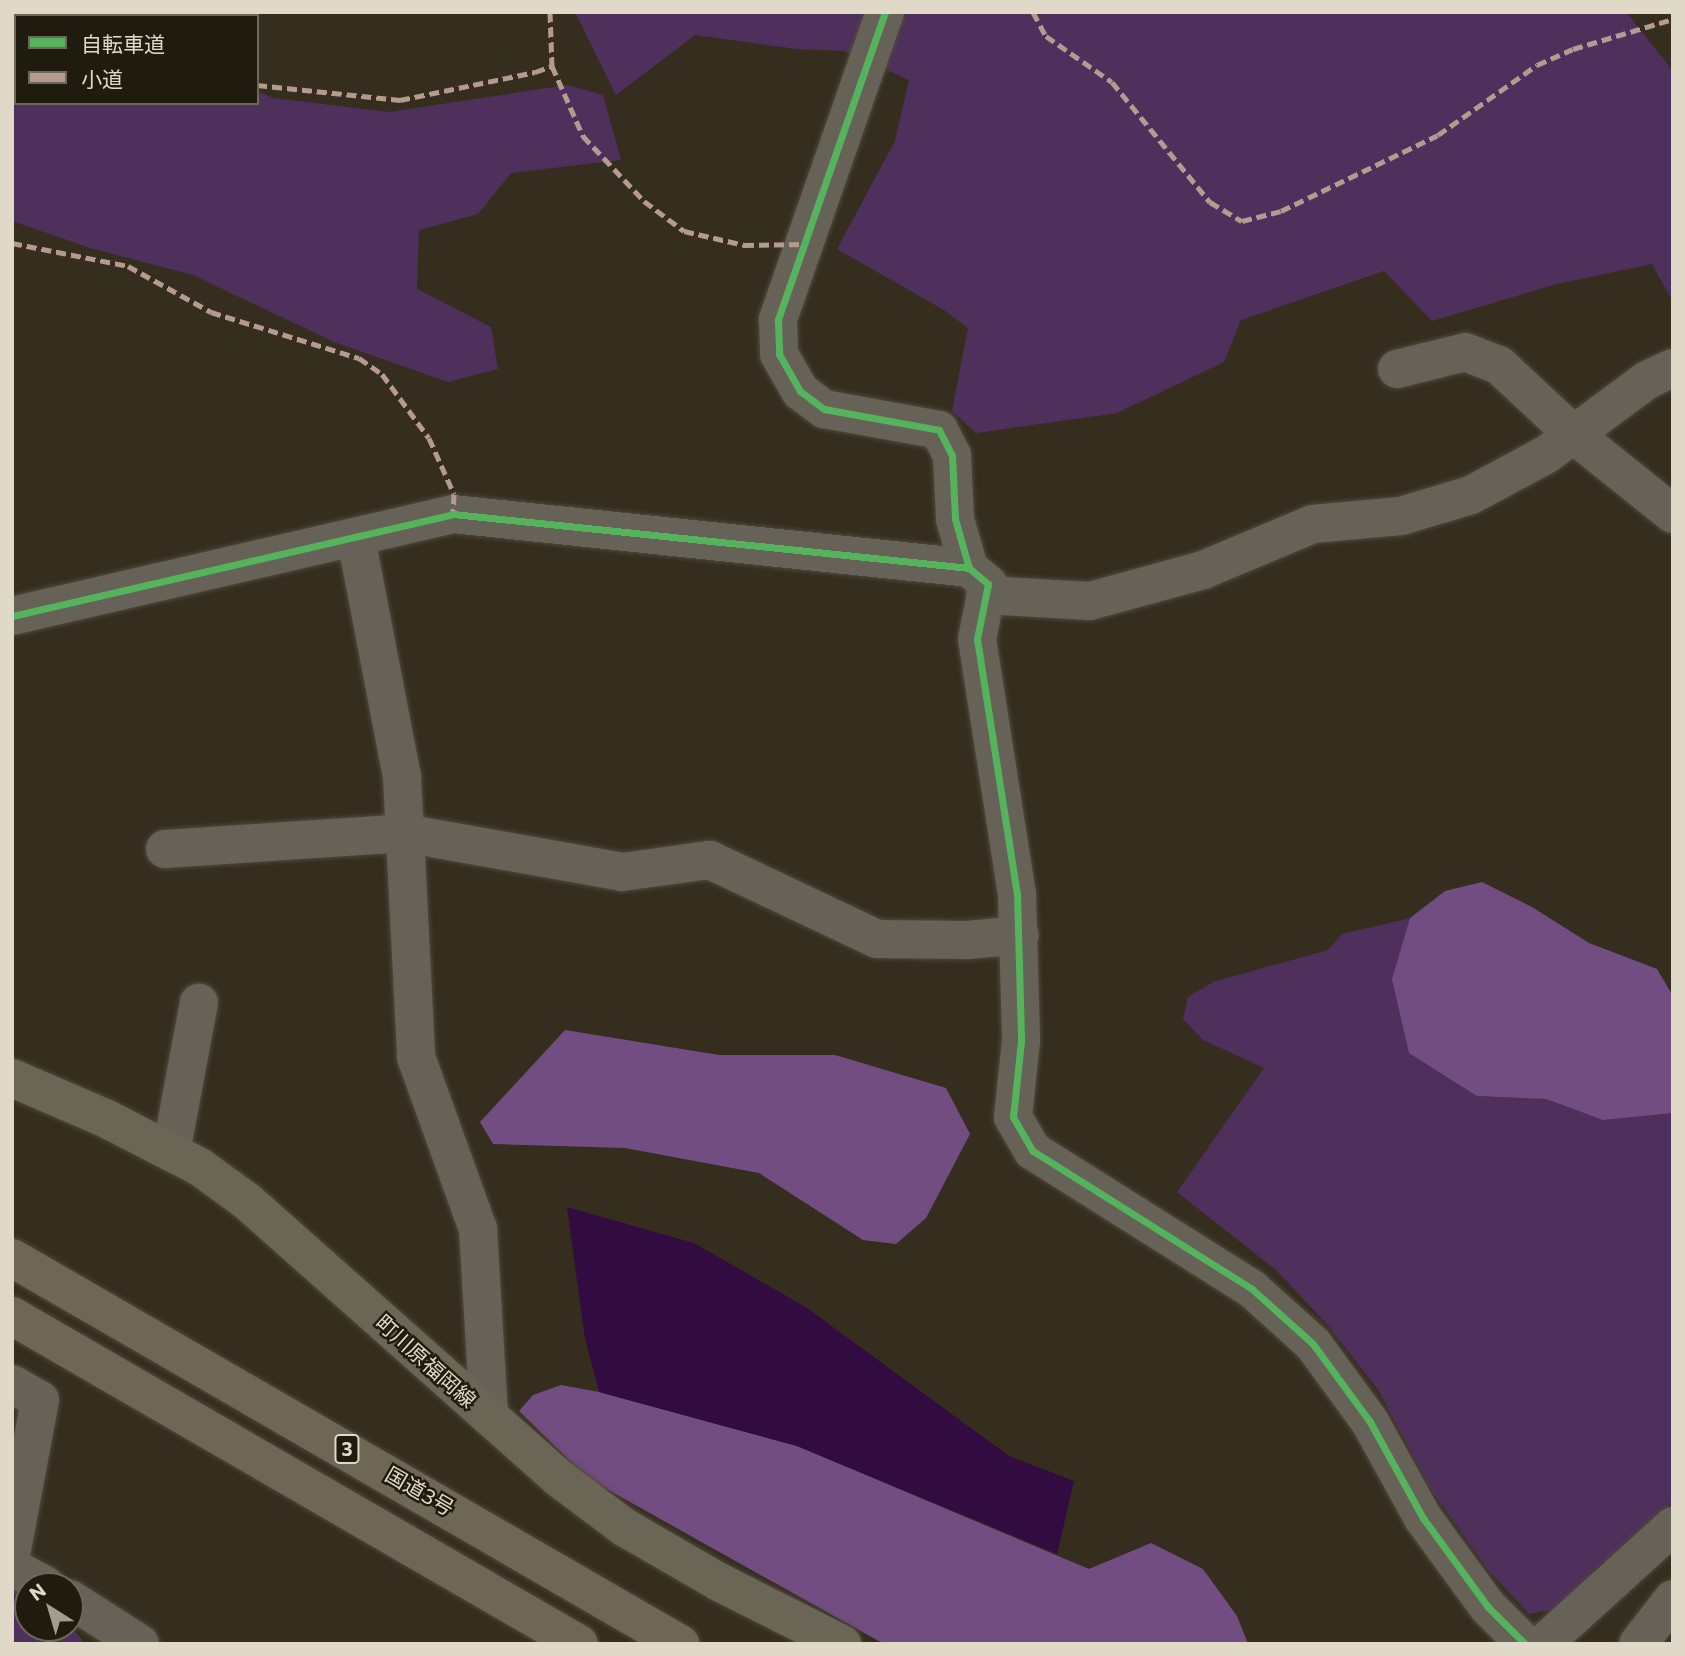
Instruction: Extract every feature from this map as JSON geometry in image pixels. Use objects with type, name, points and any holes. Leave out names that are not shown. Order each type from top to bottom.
[{"type":"highway","name":"国道3号","points":[[12,1258],[680,1644]]},
{"type":"highway","points":[[12,1316],[579,1644]]},
{"type":"main road","name":"町川原福岡線","points":[[12,1078],[107,1119],[200,1167],[248,1202],[561,1479],[624,1527],[719,1581],[842,1644]]},
{"type":"street","points":[[885,12],[778,320],[779,354],[800,391],[824,409],[939,430],[952,455],[955,519],[977,581],[977,639],[1017,894],[1021,1041],[1013,1117],[1033,1151],[1252,1289],[1313,1344],[1370,1422],[1423,1518],[1489,1607],[1525,1644]]},
{"type":"street","points":[[1397,369],[1465,352],[1499,365],[1573,434],[1673,514]]},
{"type":"street","points":[[12,616],[453,514],[977,581],[1090,601],[1203,570],[1313,524],[1401,516],[1471,495],[1547,454],[1647,380],[1673,368]]},
{"type":"street","points":[[356,538],[402,777],[416,1057],[478,1229],[489,1416]]},
{"type":"street","points":[[166,849],[404,832],[622,872],[710,860],[877,939],[968,940],[1020,936]]},
{"type":"street","points":[[171,1152],[199,1003]]},
{"type":"street","points":[[12,1384],[40,1401],[12,1550]]},
{"type":"street","points":[[1543,1644],[1673,1525]]},
{"type":"street","points":[[1638,1644],[1673,1599]]},
{"type":"street","points":[[84,1608],[140,1644]]},
{"type":"shaded area","points":[[575,12],[1626,12],[1673,71],[1673,302],[1652,264],[1557,284],[1432,321],[1384,271],[1241,320],[1224,362],[1117,413],[976,433],[952,411],[968,328],[944,310],[837,249],[895,141],[909,80],[844,51],[796,49],[695,35],[616,95]]},
{"type":"shaded area","points":[[12,37],[14,105],[259,105],[259,92],[273,98],[389,112],[567,85],[603,95],[621,160],[511,173],[478,214],[419,230],[417,289],[491,327],[498,369],[448,382],[334,342],[193,275],[90,248],[12,221]]},
{"type":"shaded area","points":[[1482,882],[1532,907],[1589,943],[1657,969],[1673,996],[1673,1113],[1603,1120],[1546,1099],[1477,1096],[1409,1053],[1392,979],[1410,918],[1445,891]]},
{"type":"shaded area","points":[[1410,918],[1393,979],[1477,1096],[1546,1099],[1603,1120],[1673,1113],[1673,1502],[1591,1573],[1567,1607],[1529,1614],[1489,1571],[1431,1490],[1379,1391],[1325,1322],[1275,1269],[1177,1192],[1264,1068],[1203,1040],[1183,1019],[1188,997],[1213,982],[1328,950],[1342,934]]},
{"type":"shaded area","points":[[565,1030],[719,1055],[835,1055],[946,1088],[970,1134],[926,1218],[896,1244],[863,1240],[759,1173],[625,1148],[493,1144],[480,1122]]},
{"type":"shaded area","points":[[567,1207],[694,1243],[807,1308],[1009,1456],[1074,1481],[1057,1554],[797,1446],[599,1392],[585,1339]]},
{"type":"shaded area","points":[[561,1385],[599,1392],[797,1446],[1089,1569],[1151,1543],[1203,1569],[1237,1616],[1248,1644],[884,1644],[587,1478],[519,1411],[533,1395]]},
{"type":"shaded area","points":[[12,1575],[14,1642],[85,1644],[12,1644]]},
{"type":"marked path","points":[[550,12],[552,66],[583,136],[644,201],[684,231],[744,245],[806,244]]},
{"type":"marked path","points":[[1033,12],[1046,36],[1112,82],[1210,202],[1242,221],[1281,211],[1438,135],[1537,65],[1573,49],[1673,19]]},
{"type":"marked path","points":[[259,85],[400,100],[535,72],[552,66]]},
{"type":"marked path","points":[[12,243],[128,266],[211,312],[359,358],[382,374],[429,438],[454,494],[453,514]]},
{"type":"cycle path","points":[[885,12],[778,320],[779,354],[800,391],[824,409],[939,430],[952,455],[955,519],[969,568],[988,584],[977,639],[1017,894],[1021,1041],[1013,1117],[1033,1151],[1252,1289],[1313,1344],[1370,1422],[1423,1518],[1488,1607],[1525,1644]]},
{"type":"cycle path","points":[[12,616],[453,514],[969,568]]}]
